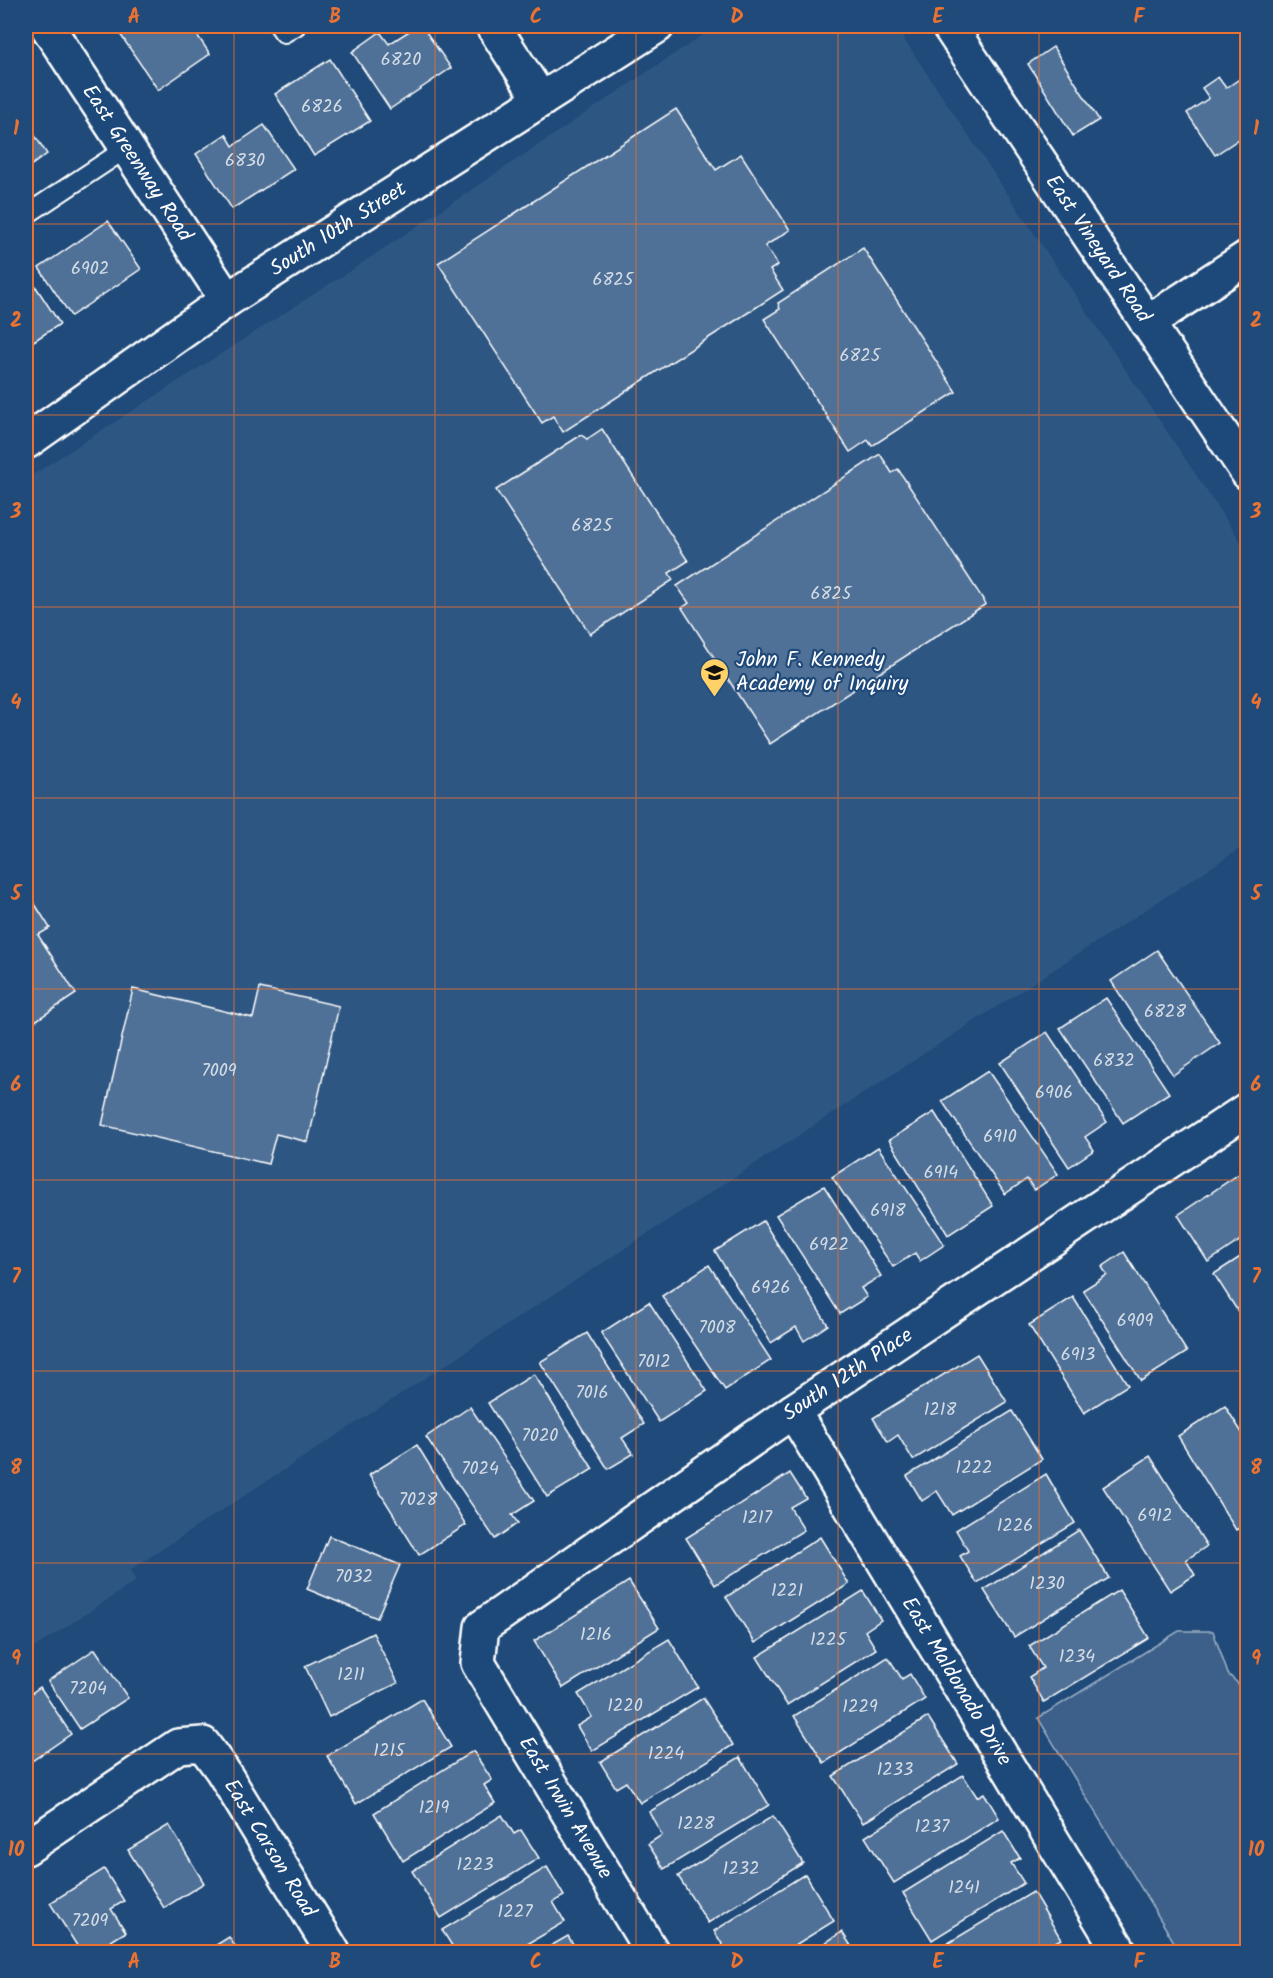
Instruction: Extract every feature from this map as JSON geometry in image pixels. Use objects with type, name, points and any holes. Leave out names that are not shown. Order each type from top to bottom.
[{"type":"street","name":"East Greenway Road","points":[[46,26],[227,300]]},
{"type":"street","points":[[494,26],[541,100]]},
{"type":"street","name":"South 10th Street","points":[[26,442],[227,300],[657,26]]},
{"type":"street","name":"East Vineyard Road","points":[[949,26],[1248,472]]},
{"type":"street","points":[[1147,323],[1248,257]]},
{"type":"street","name":"South 12th Place","points":[[478,1663],[482,1627],[793,1411],[1248,1109]]},
{"type":"street","name":"East Maldonado Drive","points":[[793,1411],[1120,1953]]},
{"type":"street","name":"East Irwin Avenue","points":[[478,1663],[652,1953]]},
{"type":"street","name":"East Carson Road","points":[[26,1848],[178,1746],[203,1744],[222,1770],[333,1953]]},
{"type":"lane","points":[[279,26],[284,33],[296,26]]},
{"type":"lane","points":[[26,215],[127,148]]},
{"type":"shaded area","name":"John F. Kennedy Academy of Inquiry","points":[[716,26],[895,26],[1247,551],[1247,844],[130,1570],[136,1581],[26,1653],[26,479],[356,267]]},
{"type":"shaded area","points":[[1179,1631],[1213,1631],[1228,1674],[1247,1692],[1247,1952],[1180,1952],[1038,1718]]},
{"type":"building","points":[[126,26],[191,26],[210,54],[158,90],[118,31]]},
{"type":"building","points":[[417,26],[422,26],[451,68],[390,109],[352,52],[380,32],[389,44]]},
{"type":"building","points":[[1053,47],[1099,120],[1073,136],[1028,64]]},
{"type":"building","points":[[330,59],[370,121],[314,156],[275,94]]},
{"type":"building","points":[[1218,77],[1226,88],[1241,78],[1248,88],[1248,133],[1215,155],[1187,113],[1209,98],[1202,88]]},
{"type":"building","points":[[676,109],[716,170],[741,154],[790,230],[765,246],[778,265],[770,270],[783,290],[563,432],[553,416],[542,423],[438,263]]},
{"type":"building","points":[[26,122],[47,154],[26,169]]},
{"type":"building","points":[[264,125],[294,169],[232,209],[196,154],[226,134],[233,146]]},
{"type":"building","points":[[108,221],[141,269],[71,316],[39,268]]},
{"type":"building","points":[[863,248],[956,392],[872,446],[868,440],[850,452],[764,319],[780,309],[778,303]]},
{"type":"building","points":[[36,287],[60,324],[26,346],[26,294]]},
{"type":"building","points":[[602,429],[688,561],[669,573],[673,580],[590,634],[496,490],[581,435],[587,439]]},
{"type":"building","points":[[880,454],[892,473],[898,469],[986,604],[770,744],[682,608],[689,603],[677,586]]},
{"type":"building","points":[[26,890],[50,928],[38,935],[76,994],[26,1027]]},
{"type":"building","points":[[1157,950],[1220,1043],[1173,1075],[1111,981]]},
{"type":"building","points":[[260,988],[339,1006],[308,1142],[276,1134],[268,1164],[102,1125],[133,989],[253,1018]]},
{"type":"building","points":[[1106,998],[1169,1093],[1123,1123],[1060,1028]]},
{"type":"building","points":[[1047,1032],[1107,1122],[1085,1137],[1094,1150],[1069,1167],[1000,1063]]},
{"type":"building","points":[[988,1071],[1058,1174],[1034,1190],[1027,1179],[1005,1194],[942,1101]]},
{"type":"building","points":[[934,1112],[993,1206],[948,1235],[889,1140]]},
{"type":"building","points":[[878,1147],[944,1245],[920,1261],[915,1253],[893,1267],[832,1177]]},
{"type":"building","points":[[1248,1168],[1248,1235],[1208,1262],[1178,1215]]},
{"type":"building","points":[[824,1186],[881,1276],[861,1288],[867,1297],[840,1314],[776,1215]]},
{"type":"building","points":[[763,1221],[828,1325],[804,1341],[796,1327],[771,1343],[715,1251]]},
{"type":"building","points":[[1124,1252],[1187,1352],[1141,1381],[1083,1290],[1107,1275],[1102,1267]]},
{"type":"building","points":[[1248,1252],[1248,1319],[1244,1321],[1214,1274]]},
{"type":"building","points":[[709,1265],[771,1360],[725,1390],[662,1296]]},
{"type":"building","points":[[1073,1297],[1128,1385],[1084,1413],[1029,1325]]},
{"type":"building","points":[[649,1302],[707,1391],[659,1422],[601,1333]]},
{"type":"building","points":[[587,1333],[644,1424],[622,1438],[633,1454],[608,1469],[540,1362]]},
{"type":"building","points":[[977,1354],[1007,1402],[913,1460],[898,1435],[888,1442],[873,1418]]},
{"type":"building","points":[[534,1374],[593,1469],[547,1497],[488,1403]]},
{"type":"building","points":[[1225,1406],[1248,1442],[1248,1523],[1236,1530],[1178,1436]]},
{"type":"building","points":[[470,1407],[534,1501],[512,1515],[518,1523],[495,1539],[426,1437]]},
{"type":"building","points":[[1012,1411],[1042,1459],[952,1515],[937,1491],[922,1501],[907,1476]]},
{"type":"building","points":[[417,1445],[466,1525],[419,1555],[369,1475]]},
{"type":"building","points":[[1150,1456],[1207,1546],[1186,1560],[1195,1575],[1170,1591],[1103,1487]]},
{"type":"building","points":[[790,1473],[806,1498],[790,1507],[804,1530],[715,1585],[686,1538]]},
{"type":"building","points":[[1046,1474],[1075,1523],[977,1583],[960,1556],[968,1551],[956,1530]]},
{"type":"building","points":[[1079,1530],[1109,1578],[1014,1637],[984,1590]]},
{"type":"building","points":[[329,1536],[400,1565],[377,1618],[307,1589]]},
{"type":"building","points":[[820,1537],[849,1584],[755,1643],[726,1597]]},
{"type":"building","points":[[629,1581],[659,1628],[563,1688],[534,1641]]},
{"type":"building","points":[[1119,1590],[1149,1638],[1044,1702],[1029,1677],[1043,1668],[1029,1646]]},
{"type":"building","points":[[863,1591],[881,1620],[865,1631],[876,1649],[787,1705],[757,1657]]},
{"type":"building","points":[[373,1633],[398,1683],[329,1717],[305,1666]]},
{"type":"building","points":[[669,1639],[698,1687],[592,1751],[577,1726],[592,1717],[578,1694]]},
{"type":"building","points":[[95,1649],[128,1698],[80,1729],[48,1681]]},
{"type":"building","points":[[888,1657],[902,1679],[910,1674],[925,1699],[824,1763],[794,1716]]},
{"type":"building","points":[[40,1687],[71,1734],[26,1765],[26,1697]]},
{"type":"building","points":[[703,1698],[733,1745],[640,1803],[626,1782],[616,1788],[600,1762]]},
{"type":"building","points":[[422,1699],[451,1747],[356,1804],[327,1756]]},
{"type":"building","points":[[928,1717],[958,1764],[863,1823],[833,1776]]},
{"type":"building","points":[[473,1751],[492,1780],[484,1785],[495,1803],[403,1861],[374,1813]]},
{"type":"building","points":[[740,1757],[769,1805],[664,1869],[648,1844],[662,1835],[649,1812]]},
{"type":"building","points":[[963,1775],[977,1797],[984,1793],[999,1818],[894,1883],[865,1837]]},
{"type":"building","points":[[502,1815],[514,1834],[521,1830],[539,1858],[441,1918],[412,1871]]},
{"type":"building","points":[[773,1816],[803,1863],[708,1923],[678,1876]]},
{"type":"building","points":[[169,1825],[204,1883],[164,1908],[128,1850]]},
{"type":"building","points":[[1003,1831],[1020,1858],[1011,1863],[1024,1883],[932,1940],[903,1893]]},
{"type":"building","points":[[547,1867],[564,1896],[553,1902],[565,1922],[514,1952],[456,1952],[442,1930]]},
{"type":"building","points":[[104,1869],[124,1901],[111,1909],[126,1932],[93,1952],[81,1952],[50,1903]]},
{"type":"building","points":[[805,1874],[834,1921],[784,1952],[727,1952],[714,1931]]},
{"type":"building","points":[[1033,1892],[1061,1939],[1037,1952],[943,1952],[940,1948]]},
{"type":"building","points":[[842,1932],[855,1952],[810,1952]]},
{"type":"building","points":[[568,1936],[578,1952],[540,1952]]},
{"type":"building","points":[[229,1937],[239,1952],[205,1952]]},
{"type":"place","name":"John F. Kennedy Academy of Inquiry","points":[[715,698]]}]
